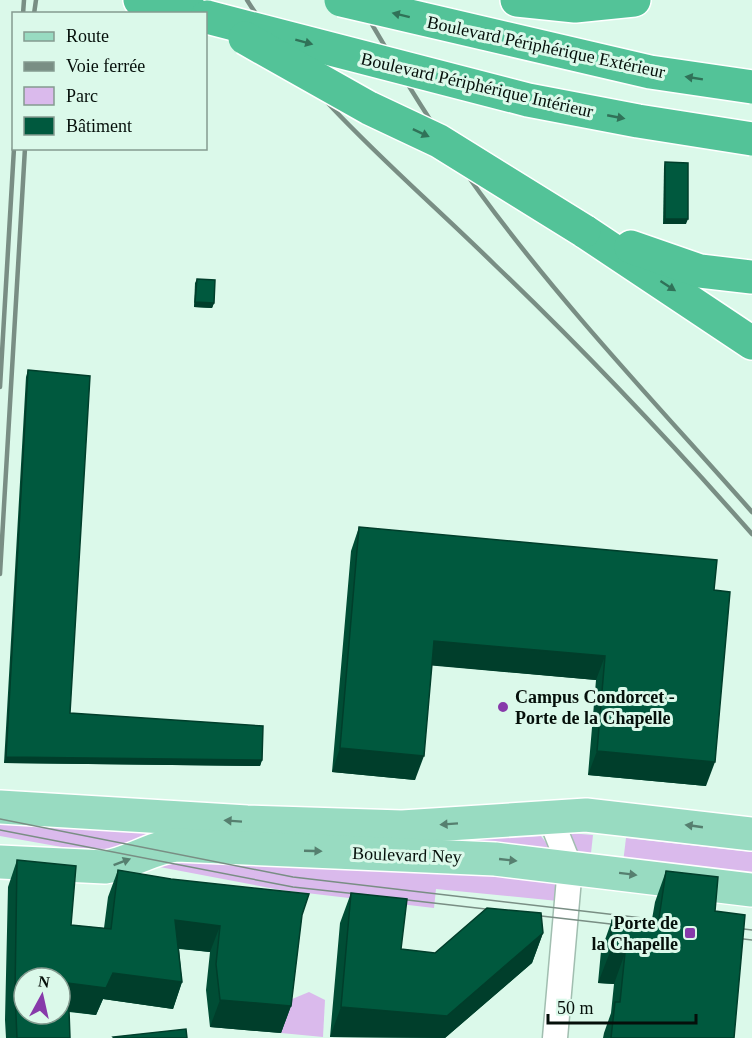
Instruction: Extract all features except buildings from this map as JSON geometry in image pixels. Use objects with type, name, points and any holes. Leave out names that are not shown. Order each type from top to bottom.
[{"type":"highway","name":"Boulevard Périphérique Intérieur","points":[[140,0],[186,12]]},
{"type":"highway","name":"Boulevard Périphérique Extérieur","points":[[341,0],[469,32],[650,72],[752,87]]},
{"type":"highway","points":[[517,0],[575,6],[634,0]]},
{"type":"highway","name":"Boulevard Périphérique Intérieur","points":[[207,17],[528,100],[638,122],[752,139]]},
{"type":"highway","points":[[207,19],[340,93],[439,141],[584,231],[752,343]]},
{"type":"highway","points":[[584,231],[700,271],[752,277]]},
{"type":"main road","name":"Boulevard Ney","points":[[0,790],[168,817]]},
{"type":"main road","name":"Boulevard Ney","points":[[0,807],[402,827],[550,817],[610,817],[752,834]]},
{"type":"main road","name":"Boulevard Ney","points":[[0,845],[24,850],[64,864]]},
{"type":"main road","name":"Boulevard Ney","points":[[0,862],[64,864],[91,868],[115,866],[164,846],[177,845],[433,854],[570,867],[752,890]]},
{"type":"street","points":[[550,817],[570,867],[555,1038]]},
{"type":"green space","points":[[0,816],[162,831],[112,856],[0,836]]},
{"type":"green space","points":[[569,833],[593,835],[590,862],[581,860]]},
{"type":"green space","points":[[541,836],[554,853],[454,846],[455,839]]},
{"type":"green space","points":[[626,838],[752,852],[752,878],[623,863]]},
{"type":"green space","points":[[167,858],[396,862],[554,881],[558,887],[558,901],[436,889],[434,908],[281,890],[144,864]]},
{"type":"green space","points":[[309,992],[325,1000],[323,1037],[281,1033],[285,1002]]},
{"type":"tram line","points":[[0,819],[293,877],[668,921]]},
{"type":"tram line","points":[[0,830],[293,887],[366,895]]},
{"type":"tram line","points":[[390,898],[503,911]]},
{"type":"tram line","points":[[524,914],[628,926]]},
{"type":"tram line","points":[[728,927],[752,930]]},
{"type":"tram line","points":[[727,937],[752,940]]},
{"type":"railway","points":[[23,12],[24,0]]},
{"type":"railway","points":[[34,12],[36,0]]},
{"type":"railway","points":[[247,0],[272,37],[331,106],[594,363],[752,534]]},
{"type":"railway","points":[[358,0],[401,74],[463,170],[511,235],[612,355],[752,512]]},
{"type":"railway","points":[[0,387],[14,150]]},
{"type":"railway","points":[[0,574],[25,150]]},
{"type":"place","name":"Campus Condorcet - Porte de la Chapelle","points":[[503,707]]},
{"type":"place","name":"Porte de la Chapelle","points":[[690,933]]}]
